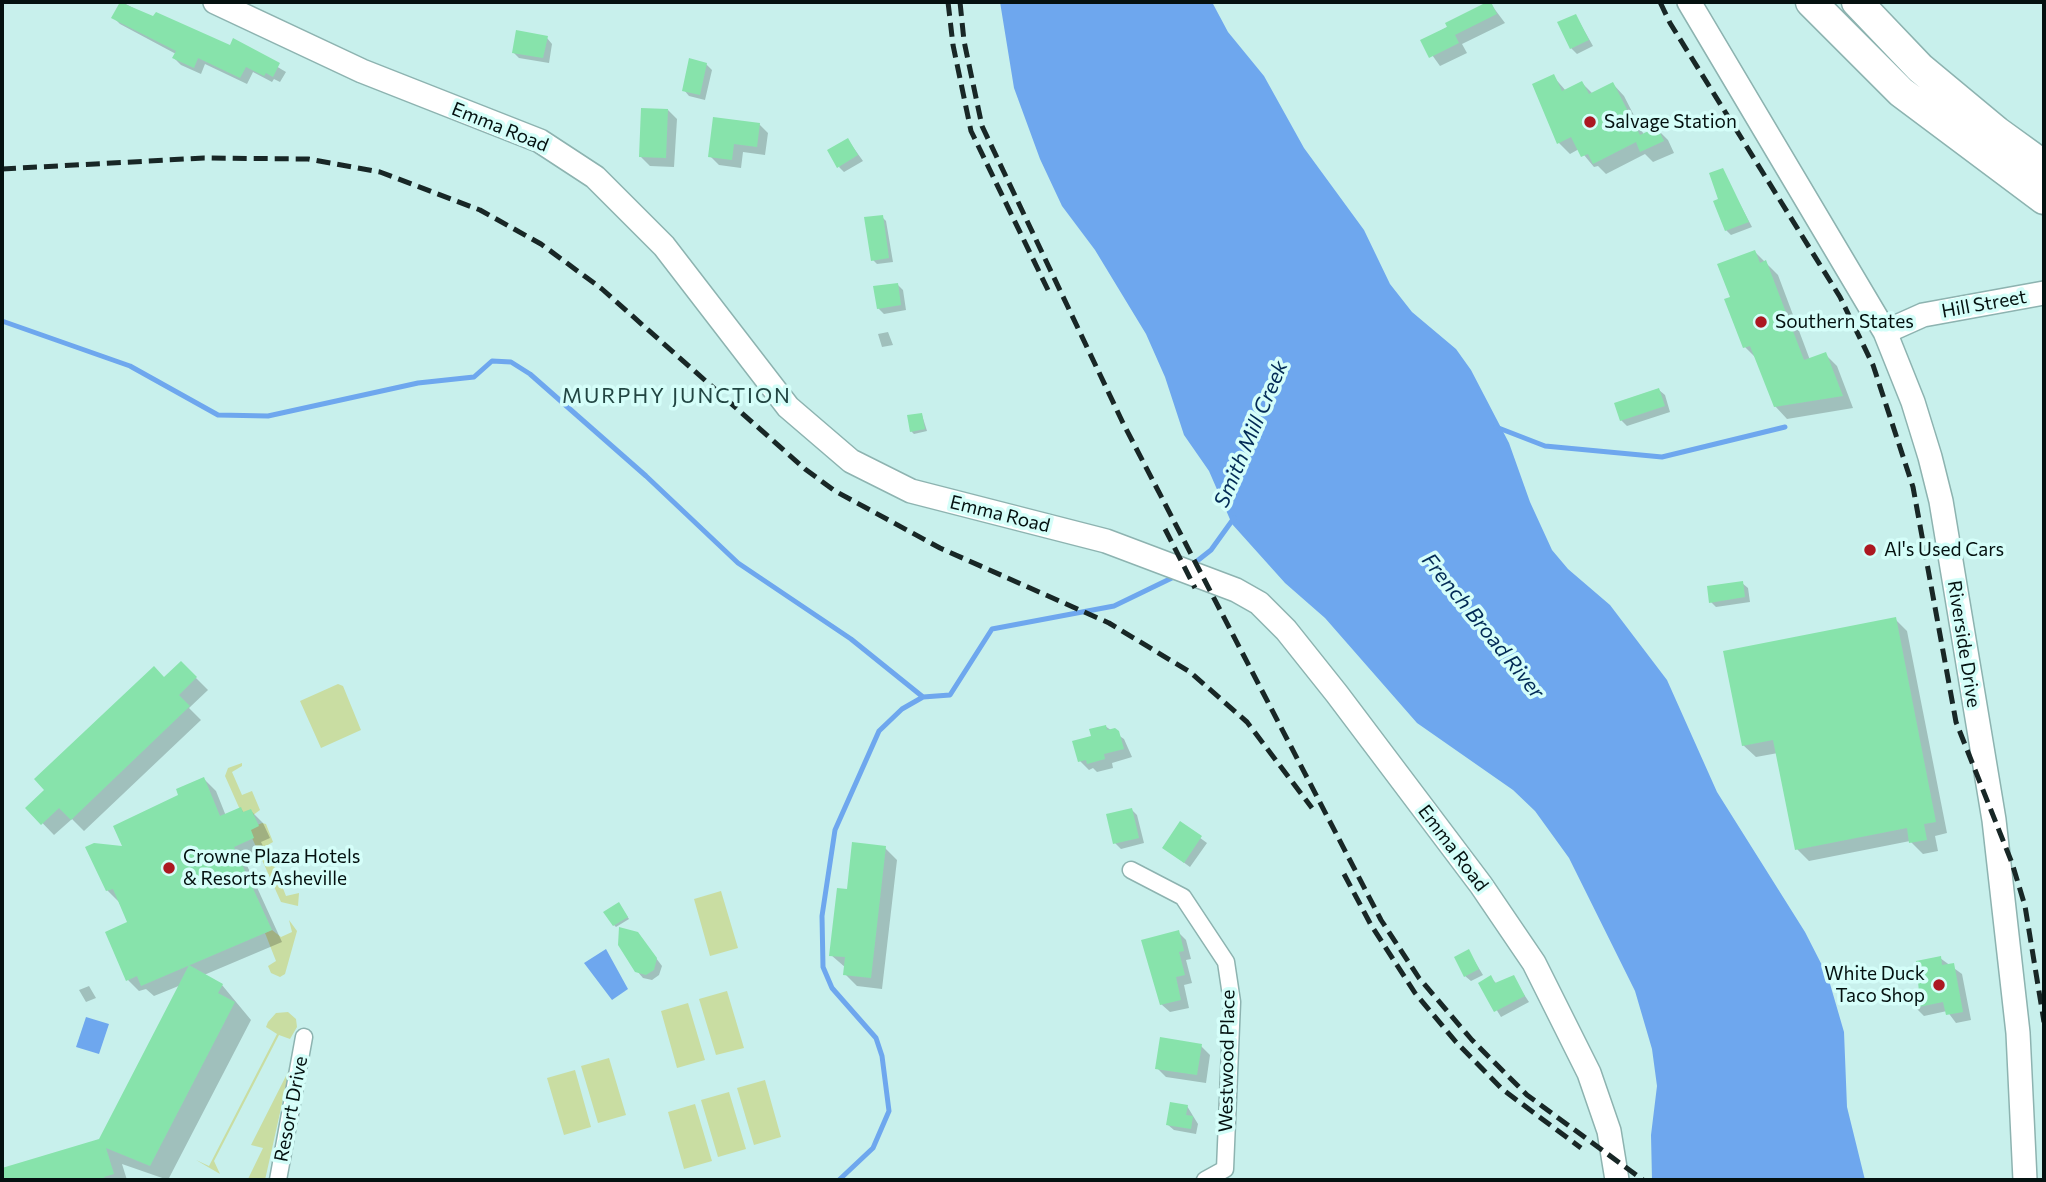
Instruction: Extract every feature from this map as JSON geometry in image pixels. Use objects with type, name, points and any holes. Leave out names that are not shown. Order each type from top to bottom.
[{"type":"highway","points":[[1811,2],[1901,92],[2044,199]]},
{"type":"highway","points":[[1857,2],[1920,68],[1997,132],[2044,166]]},
{"type":"street","name":"Emma Road","points":[[215,2],[362,71],[540,141],[595,177],[664,246],[788,407],[851,461],[911,491],[1106,541],[1259,603],[1286,630],[1473,875],[1534,963],[1589,1073],[1609,1131],[1617,1180]]},
{"type":"street","name":"Riverside Drive","points":[[1689,2],[1885,332],[1917,414],[1941,501],[1994,820],[2018,1033],[2025,1180]]},
{"type":"street","name":"Hill Street","points":[[1885,332],[1923,315],[2044,293]]},
{"type":"street","name":"Westwood Place","points":[[1131,870],[1183,897],[1226,962],[1232,1002],[1225,1169],[1205,1180]]},
{"type":"street","name":"Resort Drive","points":[[278,1180],[304,1037]]},
{"type":"green space","points":[[338,684],[343,686],[361,730],[321,748],[300,701]]},
{"type":"green space","points":[[242,763],[242,766],[232,772],[242,795],[252,791],[260,810],[245,821],[225,776],[228,768]]},
{"type":"green space","points":[[266,824],[273,842],[266,846],[271,858],[283,856],[273,863],[286,896],[299,893],[298,906],[281,902],[248,829]]},
{"type":"green space","points":[[721,891],[738,948],[710,956],[694,899]]},
{"type":"green space","points":[[289,920],[297,931],[285,974],[280,977],[271,973],[268,966],[276,961],[265,933],[272,930],[281,937],[292,932]]},
{"type":"green space","points":[[727,991],[744,1048],[716,1055],[699,999]]},
{"type":"green space","points":[[688,1003],[705,1060],[677,1068],[661,1011]]},
{"type":"green space","points":[[288,1012],[296,1019],[297,1027],[290,1039],[279,1035],[214,1161],[220,1174],[196,1160],[209,1166],[277,1034],[266,1027],[268,1022],[276,1013]]},
{"type":"green space","points":[[609,1058],[626,1115],[598,1123],[581,1066]]},
{"type":"green space","points":[[290,1068],[265,1180],[232,1180],[248,1179],[263,1148],[251,1145]]},
{"type":"green space","points":[[575,1070],[591,1127],[564,1135],[547,1078]]},
{"type":"green space","points":[[765,1080],[781,1137],[754,1145],[737,1088]]},
{"type":"green space","points":[[729,1092],[746,1149],[718,1157],[701,1100]]},
{"type":"green space","points":[[695,1104],[712,1161],[684,1169],[668,1112]]},
{"type":"water","name":"French Broad River","points":[[1000,2],[1212,2],[1228,32],[1264,76],[1304,148],[1364,230],[1390,284],[1412,312],[1456,349],[1471,370],[1509,443],[1530,502],[1552,550],[1568,569],[1610,605],[1667,680],[1717,792],[1805,932],[1828,977],[1844,1032],[1847,1107],[1865,1180],[1652,1180],[1651,1135],[1657,1086],[1652,1049],[1635,991],[1569,858],[1535,811],[1513,790],[1417,723],[1325,618],[1285,583],[1232,524],[1209,471],[1184,435],[1165,377],[1146,334],[1095,250],[1062,206],[1040,159],[1014,88]]},
{"type":"water","points":[[606,949],[628,989],[612,1000],[584,963]]},
{"type":"water","points":[[86,1017],[109,1024],[99,1054],[76,1047]]},
{"type":"building","points":[[120,2],[153,16],[156,12],[230,45],[233,38],[280,63],[273,77],[266,73],[264,76],[246,67],[240,78],[198,58],[194,68],[172,58],[176,51],[111,18]]},
{"type":"building","points":[[1491,2],[1497,14],[1455,35],[1459,43],[1429,58],[1420,40],[1447,27],[1445,23]]},
{"type":"building","points":[[1576,14],[1589,40],[1570,49],[1557,22]]},
{"type":"building","points":[[516,30],[548,36],[543,58],[512,53]]},
{"type":"building","points":[[689,58],[707,63],[700,95],[682,91]]},
{"type":"building","name":"Salvage Station","points":[[1554,74],[1562,91],[1582,81],[1589,94],[1613,82],[1640,135],[1657,127],[1664,141],[1640,152],[1636,142],[1593,164],[1588,154],[1581,157],[1571,137],[1557,144],[1532,84]]},
{"type":"building","points":[[641,108],[668,109],[666,158],[639,157]]},
{"type":"building","points":[[713,117],[760,123],[757,147],[734,144],[732,160],[708,157]]},
{"type":"building","points":[[848,138],[858,155],[837,168],[827,150]]},
{"type":"building","points":[[1723,168],[1749,222],[1725,231],[1713,201],[1718,199],[1709,173]]},
{"type":"building","points":[[883,215],[889,258],[871,261],[864,217]]},
{"type":"building","name":"Southern States","points":[[1755,250],[1760,263],[1766,260],[1804,360],[1826,352],[1843,396],[1774,407],[1750,346],[1743,348],[1724,299],[1730,297],[1717,264]]},
{"type":"building","points":[[898,283],[901,305],[877,309],[873,286]]},
{"type":"building","points":[[1659,388],[1665,406],[1620,421],[1614,403]]},
{"type":"building","points":[[922,413],[925,429],[910,432],[907,415]]},
{"type":"building","points":[[1743,581],[1745,597],[1709,603],[1707,586]]},
{"type":"building","points":[[1896,617],[1936,822],[1924,824],[1927,840],[1909,843],[1907,828],[1795,850],[1773,740],[1742,746],[1723,651]]},
{"type":"building","points":[[181,661],[197,677],[179,695],[190,706],[71,820],[59,808],[41,825],[25,808],[44,790],[34,779],[154,666],[164,677]]},
{"type":"building","points":[[1106,725],[1107,730],[1115,728],[1119,731],[1124,749],[1104,754],[1105,759],[1087,764],[1086,760],[1078,762],[1072,741],[1091,736],[1089,729]]},
{"type":"building","name":"Crowne Plaza Hotels & Resorts Asheville","points":[[204,777],[220,816],[241,807],[243,812],[251,809],[259,826],[251,830],[254,838],[234,847],[272,930],[141,986],[137,976],[126,981],[105,932],[127,922],[113,889],[106,891],[85,847],[94,843],[122,846],[113,826],[178,795],[176,789]]},
{"type":"building","points":[[1132,808],[1139,838],[1113,844],[1106,814]]},
{"type":"building","points":[[1180,821],[1202,836],[1184,863],[1162,848]]},
{"type":"building","points":[[852,842],[886,846],[871,978],[843,975],[845,957],[829,956],[837,888],[847,889]]},
{"type":"building","points":[[619,902],[628,917],[613,926],[603,912]]},
{"type":"building","points":[[619,927],[638,932],[657,958],[654,970],[646,975],[635,972],[618,945]]},
{"type":"building","points":[[1179,930],[1184,951],[1179,952],[1185,975],[1176,977],[1181,1000],[1160,1005],[1141,940]]},
{"type":"building","points":[[1469,949],[1479,969],[1464,977],[1454,957]]},
{"type":"building","name":"White Duck Taco Shop","points":[[1941,956],[1942,965],[1954,963],[1963,1012],[1946,1015],[1943,1002],[1914,1008],[1911,993],[1919,992],[1916,961]]},
{"type":"building","points":[[189,965],[223,984],[218,993],[235,1002],[150,1166],[106,1148],[114,1174],[104,1177],[105,1180],[2,1180],[2,1168],[99,1139]]},
{"type":"building","points":[[1491,975],[1495,983],[1514,975],[1525,996],[1494,1012],[1478,983]]},
{"type":"building","points":[[1160,1037],[1202,1044],[1197,1075],[1155,1069]]},
{"type":"building","points":[[1170,1102],[1188,1105],[1186,1115],[1193,1116],[1191,1129],[1166,1125]]},
{"type":"waterway","points":[[2,321],[130,366],[218,415],[268,416],[418,383],[474,377],[492,361],[511,362],[530,374],[646,476],[738,563],[851,639],[923,697]]},
{"type":"waterway","points":[[1496,427],[1545,446],[1662,457],[1785,427]]},
{"type":"waterway","name":"Smith Mill Creek","points":[[1192,565],[1211,550],[1234,518]]},
{"type":"waterway","name":"Smith Mill Creek","points":[[839,1180],[873,1148],[889,1111],[882,1056],[876,1038],[832,988],[823,967],[822,916],[835,830],[879,731],[902,709],[923,697],[950,695],[992,629],[1114,606],[1178,575]]},
{"type":"railway","points":[[948,2],[953,45],[971,131],[1048,290]]},
{"type":"railway","points":[[960,2],[964,41],[982,126],[1123,423],[1381,920],[1419,978],[1472,1040],[1527,1095],[1643,1180]]},
{"type":"railway","points":[[1660,2],[1670,23],[1840,297],[1873,365],[1913,487],[1956,722],[2012,863],[2025,906],[2044,1022]]},
{"type":"railway","points":[[2,169],[204,158],[308,159],[380,172],[480,210],[541,244],[602,289],[805,469],[835,491],[940,548],[1109,623],[1190,672],[1247,722],[1312,808]]},
{"type":"railway","points":[[1165,529],[1195,588]]},
{"type":"railway","points":[[1344,874],[1371,925],[1415,993],[1456,1042],[1502,1089],[1581,1148]]},
{"type":"place","name":"Salvage Station","points":[[1590,122]]},
{"type":"place","name":"Southern States","points":[[1761,322]]},
{"type":"place","name":"Al's Used Cars","points":[[1870,550]]},
{"type":"place","name":"Crowne Plaza Hotels & Resorts Asheville","points":[[169,868]]},
{"type":"place","name":"White Duck Taco Shop","points":[[1939,985]]},
{"type":"district","name":"MURPHY JUNCTION","points":[[677,396]]}]
